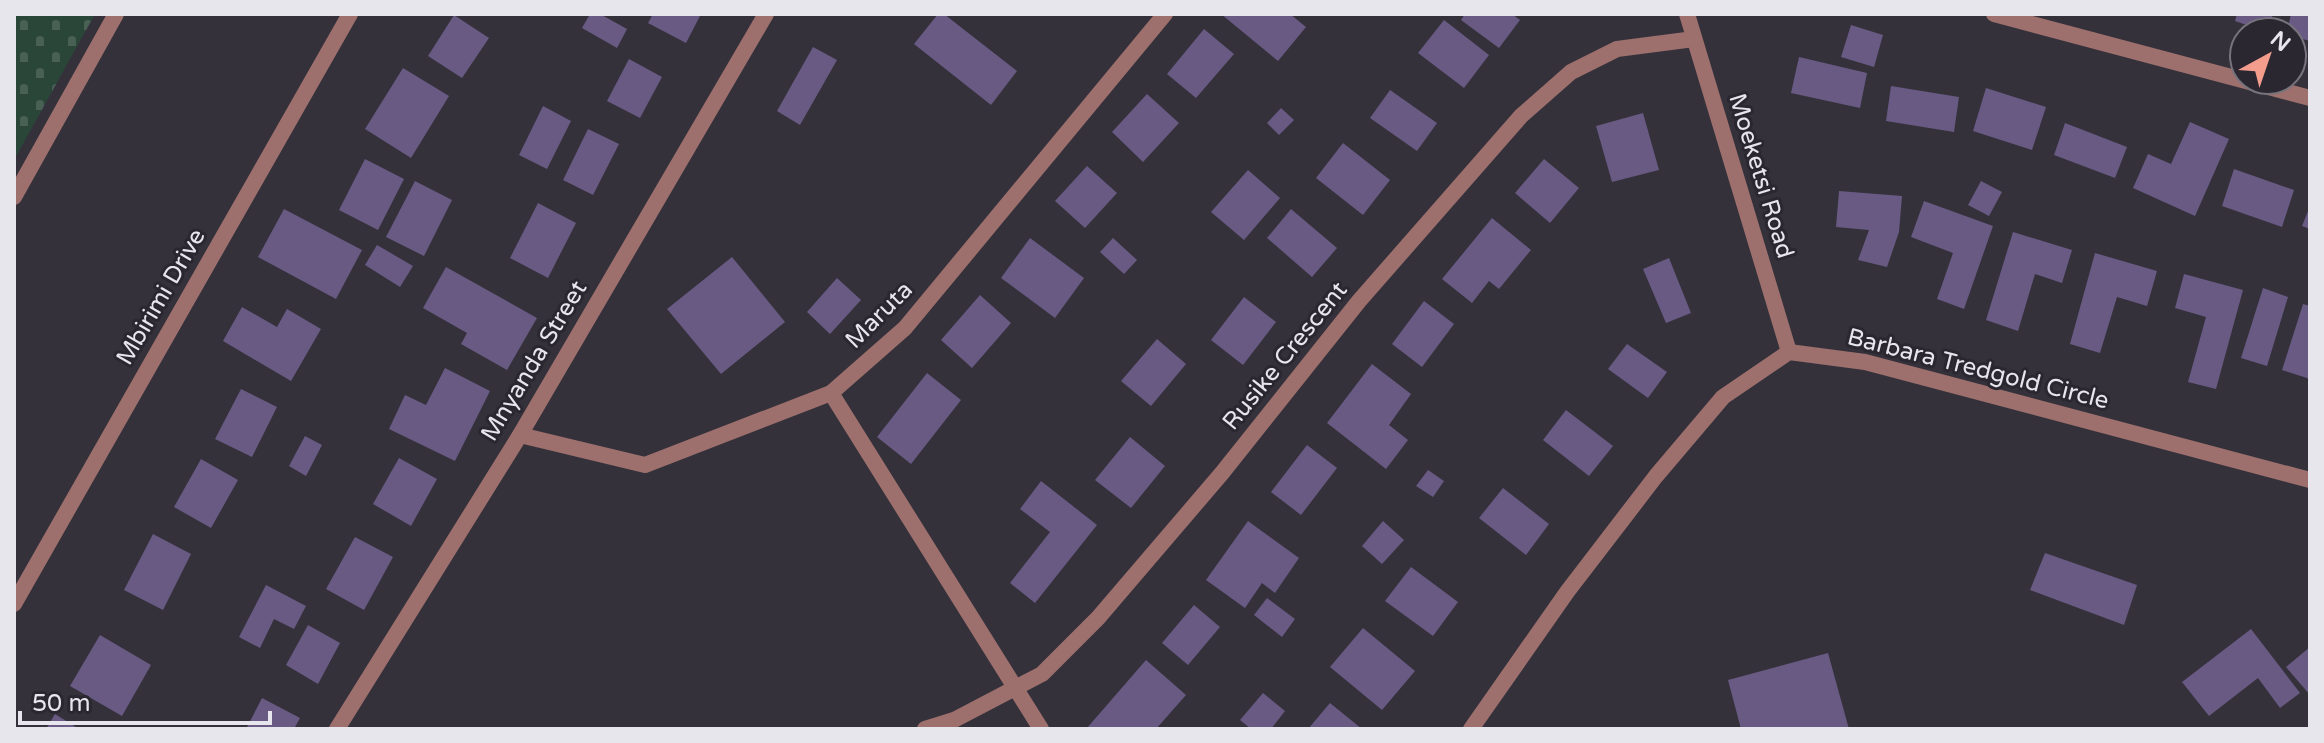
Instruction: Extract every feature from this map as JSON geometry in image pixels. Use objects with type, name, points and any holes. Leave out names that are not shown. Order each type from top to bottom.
[{"type":"street","points":[[14,197],[116,14]]},
{"type":"street","name":"Mbirimi Drive","points":[[14,604],[350,14]]},
{"type":"street","name":"Mnyanda Street","points":[[337,729],[520,435],[766,14]]},
{"type":"street","name":"Maruta","points":[[520,435],[645,465],[831,393],[905,328],[1165,14]]},
{"type":"street","name":"Moeketsi Road","points":[[1687,14],[1789,352]]},
{"type":"street","points":[[1994,14],[2310,98]]},
{"type":"street","name":"Rusike Crescent","points":[[925,729],[954,720],[1042,674],[1098,618],[1222,473],[1359,301],[1521,116],[1571,72],[1617,49],[1694,39]]},
{"type":"street","points":[[1471,729],[1567,592],[1656,476],[1723,397],[1789,352]]},
{"type":"street","name":"Barbara Tredgold Circle","points":[[1789,352],[1865,362],[2310,480]]},
{"type":"street","points":[[831,393],[1041,729]]},
{"type":"green space","points":[[14,14],[95,14],[14,160]]},
{"type":"building","points":[[590,14],[600,14],[627,29],[617,48],[582,28]]},
{"type":"building","points":[[653,14],[701,14],[686,43],[648,23]]},
{"type":"building","points":[[938,14],[944,14],[1017,71],[991,105],[914,44]]},
{"type":"building","points":[[1221,14],[1290,14],[1306,27],[1278,61]]},
{"type":"building","points":[[1465,14],[1512,14],[1520,20],[1499,48],[1461,20]]},
{"type":"building","points":[[2237,14],[2273,14],[2272,16]]},
{"type":"building","points":[[2310,14],[2310,41],[2308,16],[2291,16]]},
{"type":"building","points":[[454,15],[489,38],[462,78],[428,56]]},
{"type":"building","points":[[1444,20],[1489,55],[1464,88],[1418,53]]},
{"type":"building","points":[[1851,25],[1883,35],[1874,67],[1841,57]]},
{"type":"building","points":[[1204,29],[1234,54],[1196,98],[1167,74]]},
{"type":"building","points":[[813,47],[837,60],[800,125],[777,111]]},
{"type":"building","points":[[1799,57],[1867,73],[1860,108],[1791,93]]},
{"type":"building","points":[[629,59],[662,77],[640,118],[607,101]]},
{"type":"building","points":[[403,68],[449,96],[411,158],[365,129]]},
{"type":"building","points":[[1891,86],[1959,97],[1954,132],[1886,121]]},
{"type":"building","points":[[1986,88],[2046,107],[2032,150],[1973,131]]},
{"type":"building","points":[[1390,90],[1437,123],[1417,151],[1370,118]]},
{"type":"building","points":[[1147,94],[1179,123],[1143,162],[1112,132]]},
{"type":"building","points":[[543,106],[571,121],[547,169],[519,155]]},
{"type":"building","points":[[1281,108],[1294,120],[1279,135],[1267,123]]},
{"type":"building","points":[[1643,113],[1659,170],[1612,182],[1596,126]]},
{"type":"building","points":[[2190,122],[2229,139],[2195,216],[2133,188],[2148,154],[2171,164]]},
{"type":"building","points":[[2065,123],[2127,147],[2115,178],[2054,155]]},
{"type":"building","points":[[588,129],[619,144],[593,195],[563,180]]},
{"type":"building","points":[[1343,143],[1390,180],[1363,215],[1316,178]]},
{"type":"building","points":[[365,159],[404,179],[378,230],[339,210]]},
{"type":"building","points":[[1544,159],[1579,188],[1550,223],[1515,193]]},
{"type":"building","points":[[1087,166],[1117,193],[1085,228],[1055,201]]},
{"type":"building","points":[[2234,169],[2294,190],[2282,227],[2222,206]]},
{"type":"building","points":[[1248,170],[1280,198],[1244,240],[1211,212]]},
{"type":"building","points":[[415,181],[452,200],[424,256],[386,237]]},
{"type":"building","points":[[1981,181],[2002,192],[1989,216],[1968,205]]},
{"type":"building","points":[[1839,191],[1902,196],[1899,232],[1887,267],[1858,260],[1869,230],[1836,227]]},
{"type":"building","points":[[1924,201],[1993,226],[1964,309],[1937,299],[1953,253],[1911,237]]},
{"type":"building","points":[[538,203],[576,223],[548,278],[510,258]]},
{"type":"building","points":[[2310,206],[2310,229],[2302,226]]},
{"type":"building","points":[[284,209],[362,250],[336,299],[258,257]]},
{"type":"building","points":[[1291,209],[1337,248],[1312,277],[1267,238]]},
{"type":"building","points":[[1492,218],[1531,250],[1499,289],[1489,281],[1472,303],[1442,279]]},
{"type":"building","points":[[2013,232],[2072,250],[2062,283],[2035,274],[2018,331],[1986,320]]},
{"type":"building","points":[[1030,238],[1084,278],[1055,318],[1001,278]]},
{"type":"building","points":[[1113,238],[1137,260],[1124,274],[1100,252]]},
{"type":"building","points":[[377,245],[413,266],[400,287],[365,265]]},
{"type":"building","points":[[2095,253],[2157,271],[2147,306],[2117,297],[2100,353],[2070,344]]},
{"type":"building","points":[[732,257],[785,322],[721,374],[667,309]]},
{"type":"building","points":[[1669,258],[1691,313],[1666,323],[1643,269]]},
{"type":"building","points":[[446,267],[537,318],[507,370],[461,344],[467,333],[423,308]]},
{"type":"building","points":[[2184,274],[2243,290],[2216,389],[2188,382],[2206,317],[2175,308]]},
{"type":"building","points":[[837,278],[861,300],[830,334],[807,312]]},
{"type":"building","points":[[2263,288],[2288,297],[2267,366],[2241,358]]},
{"type":"building","points":[[980,295],[1011,323],[972,368],[941,340]]},
{"type":"building","points":[[1244,297],[1276,322],[1243,365],[1211,340]]},
{"type":"building","points":[[1424,301],[1454,324],[1422,367],[1392,344]]},
{"type":"building","points":[[2303,304],[2310,306],[2310,379],[2282,370]]},
{"type":"building","points":[[242,307],[277,327],[287,309],[321,329],[291,381],[223,341]]},
{"type":"building","points":[[1157,339],[1186,364],[1151,406],[1121,381]]},
{"type":"building","points":[[1627,344],[1667,372],[1648,398],[1608,369]]},
{"type":"building","points":[[1372,364],[1411,394],[1389,425],[1408,440],[1386,469],[1327,423]]},
{"type":"building","points":[[445,368],[490,391],[455,461],[389,429],[405,395],[426,405]]},
{"type":"building","points":[[927,373],[961,400],[911,464],[877,437]]},
{"type":"building","points":[[241,389],[277,407],[252,457],[215,439]]},
{"type":"building","points":[[1566,410],[1613,446],[1589,476],[1543,440]]},
{"type":"building","points":[[305,436],[322,445],[306,476],[289,466]]},
{"type":"building","points":[[1130,437],[1165,466],[1131,508],[1095,480]]},
{"type":"building","points":[[1307,445],[1337,468],[1301,515],[1271,492]]},
{"type":"building","points":[[399,458],[437,479],[411,526],[373,504]]},
{"type":"building","points":[[201,459],[238,480],[211,528],[174,507]]},
{"type":"building","points":[[1428,470],[1444,481],[1433,497],[1416,486]]},
{"type":"building","points":[[1041,481],[1097,525],[1035,603],[1010,583],[1050,532],[1020,509]]},
{"type":"building","points":[[1503,488],[1549,524],[1526,555],[1479,518]]},
{"type":"building","points":[[1248,521],[1299,558],[1275,593],[1262,583],[1245,608],[1206,580]]},
{"type":"building","points":[[1383,521],[1404,540],[1382,564],[1362,546]]},
{"type":"building","points":[[153,534],[191,554],[163,610],[124,590]]},
{"type":"building","points":[[355,537],[393,557],[364,610],[326,589]]},
{"type":"building","points":[[2045,553],[2137,585],[2124,625],[2030,590]]},
{"type":"building","points":[[1411,567],[1458,602],[1433,636],[1385,601]]},
{"type":"building","points":[[266,585],[306,606],[294,629],[274,619],[260,648],[239,637]]},
{"type":"building","points":[[1267,598],[1295,619],[1282,637],[1254,615]]},
{"type":"building","points":[[1194,605],[1220,627],[1188,665],[1162,643]]},
{"type":"building","points":[[308,625],[340,643],[318,684],[286,665]]},
{"type":"building","points":[[1363,628],[1415,671],[1382,710],[1330,667]]},
{"type":"building","points":[[2251,629],[2300,693],[2280,708],[2258,678],[2209,716],[2182,682]]},
{"type":"building","points":[[100,635],[151,665],[122,716],[70,686]]},
{"type":"building","points":[[2310,647],[2310,695],[2286,667]]},
{"type":"building","points":[[1828,653],[1849,729],[1741,729],[1728,680]]},
{"type":"building","points":[[1146,660],[1186,695],[1156,729],[1088,729],[1087,728]]},
{"type":"building","points":[[1263,693],[1285,711],[1271,729],[1251,729],[1240,720]]},
{"type":"building","points":[[262,698],[300,718],[294,729],[246,729]]},
{"type":"building","points":[[1330,703],[1362,729],[1308,729]]},
{"type":"building","points":[[55,714],[79,729],[46,729]]}]
